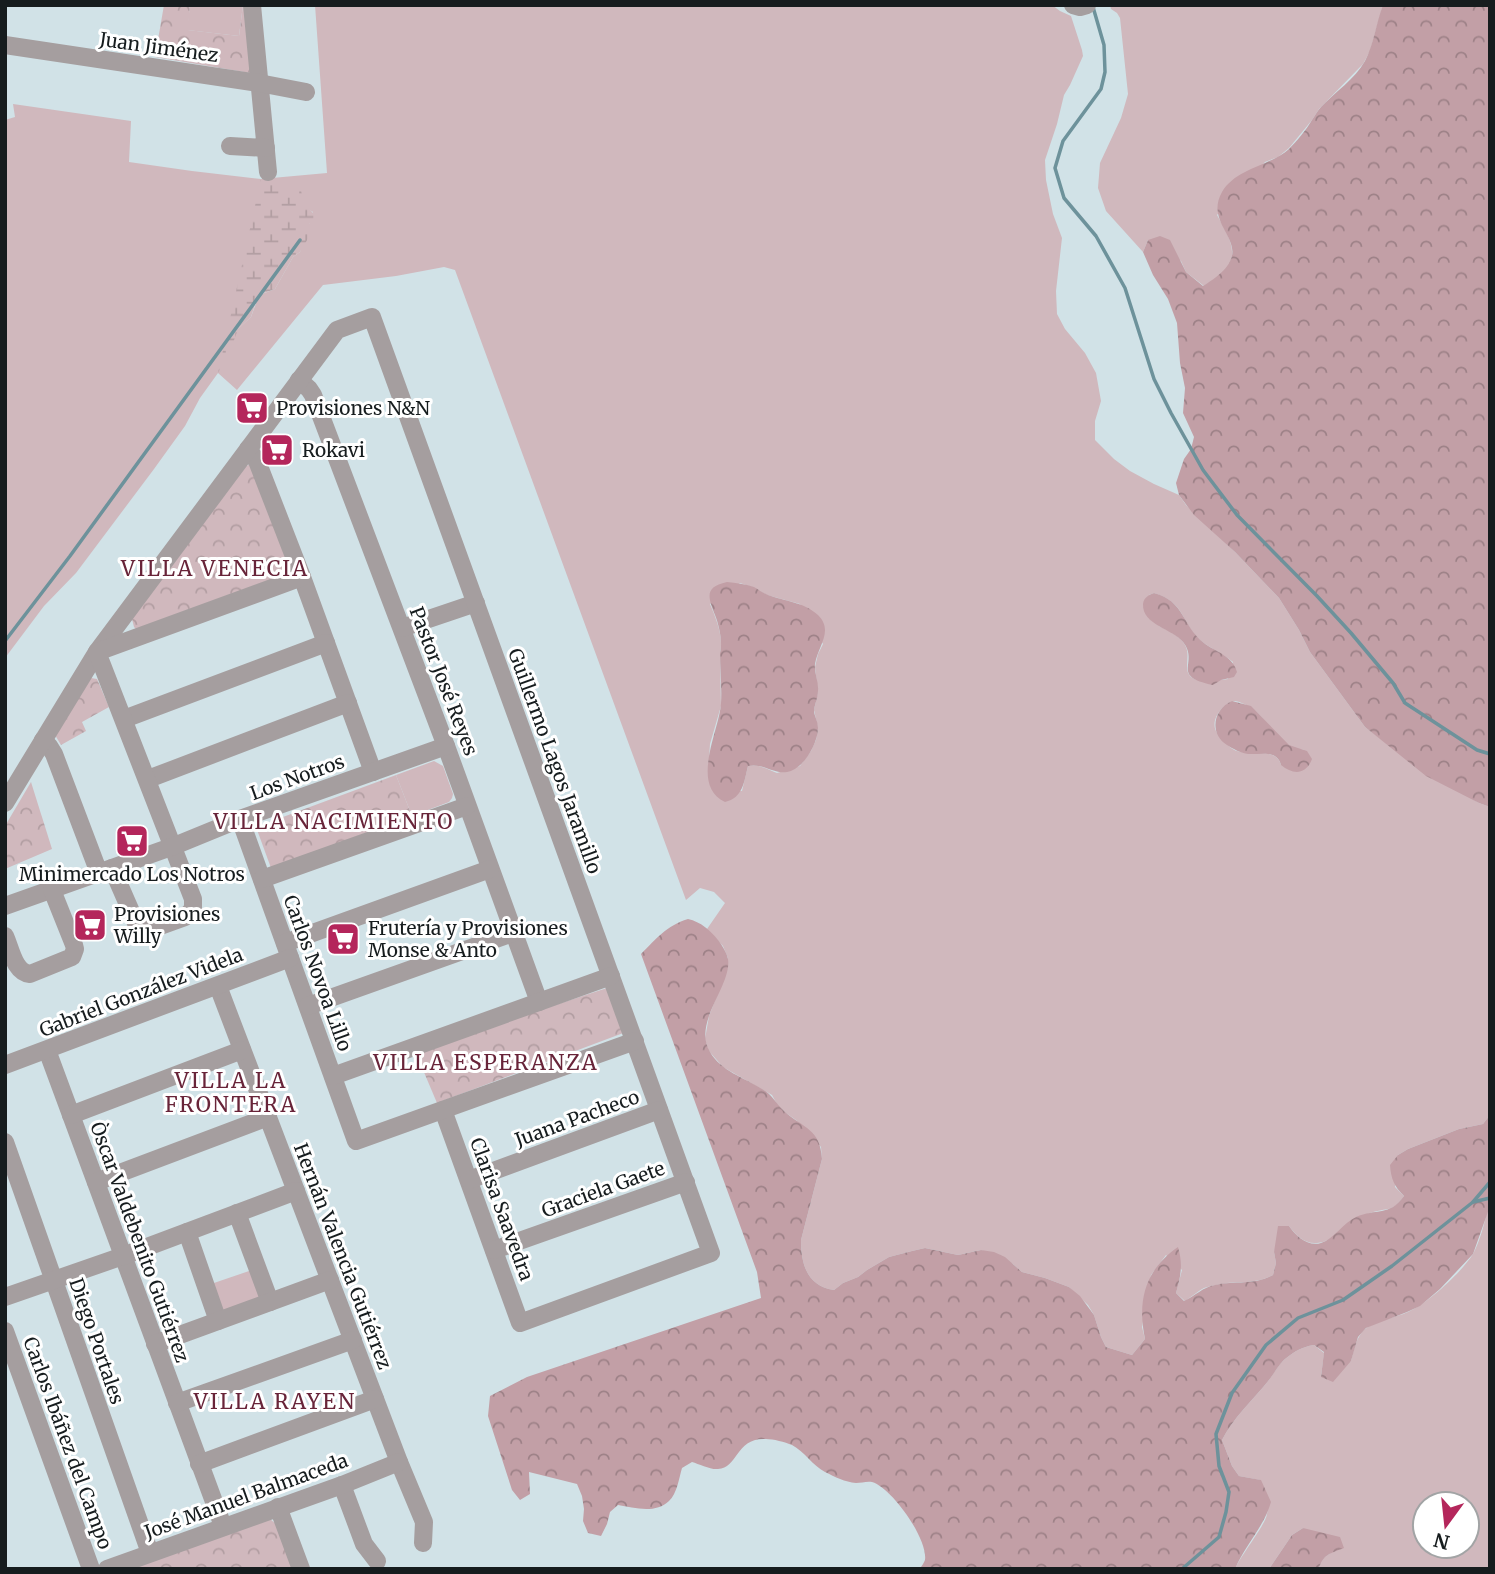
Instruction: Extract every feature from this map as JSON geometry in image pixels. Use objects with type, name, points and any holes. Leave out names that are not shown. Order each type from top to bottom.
[{"type":"street","points":[[252,5],[268,172]]},
{"type":"street","name":"Juan Jiménez","points":[[5,45],[306,92]]},
{"type":"street","points":[[230,146],[266,148]]},
{"type":"street","name":"Guillermo Lagos Jaramillo","points":[[299,380],[337,330],[372,317],[711,1253],[520,1323]]},
{"type":"street","points":[[5,803],[97,652],[299,380]]},
{"type":"street","name":"Pastor José Reyes","points":[[299,380],[313,395],[446,746],[539,1002]]},
{"type":"street","points":[[248,449],[257,461],[302,577],[373,772]]},
{"type":"street","points":[[97,652],[302,577]]},
{"type":"street","points":[[402,628],[476,603]]},
{"type":"street","points":[[124,719],[326,643]]},
{"type":"street","points":[[43,740],[54,754],[106,871],[136,923],[141,929],[149,930],[185,918],[193,909],[193,898],[97,652]]},
{"type":"street","points":[[148,779],[348,703]]},
{"type":"street","name":"Los Notros","points":[[5,906],[446,746]]},
{"type":"street","points":[[262,879],[467,806]]},
{"type":"street","name":"Carlos Novoa Lillo","points":[[240,819],[356,1141],[443,1110]]},
{"type":"street","name":"Gabriel González Videla","points":[[5,1065],[218,986],[288,951],[490,869]]},
{"type":"street","points":[[5,936],[18,968],[26,974],[72,957],[74,945],[52,890]]},
{"type":"street","points":[[308,1006],[513,933]]},
{"type":"street","points":[[333,1076],[611,976]]},
{"type":"street","name":"Hernán Valencia Gutiérrez","points":[[218,986],[424,1522],[423,1544]]},
{"type":"street","points":[[443,1110],[635,1041]]},
{"type":"street","name":"Òscar Valdebenito Gutiérrez","points":[[47,1050],[223,1527]]},
{"type":"street","points":[[71,1115],[242,1050]]},
{"type":"street","name":"Clarisa Saavedra","points":[[443,1110],[520,1323]]},
{"type":"street","name":"Juana Pacheco","points":[[468,1180],[660,1110]]},
{"type":"street","points":[[96,1182],[268,1117]]},
{"type":"street","name":"Diego Portales","points":[[5,1142],[150,1553]]},
{"type":"street","name":"Graciela Gaete","points":[[494,1250],[685,1182]]},
{"type":"street","points":[[5,1297],[296,1191]]},
{"type":"street","points":[[237,1213],[270,1302]]},
{"type":"street","points":[[187,1231],[218,1321]]},
{"type":"street","points":[[155,1345],[330,1280]]},
{"type":"street","name":"Carlos Ibáñez del Campo","points":[[5,1331],[91,1569]]},
{"type":"street","points":[[177,1404],[353,1340]]},
{"type":"street","points":[[199,1464],[375,1399]]},
{"type":"street","name":"José Manuel Balmaceda","points":[[107,1569],[399,1462]]},
{"type":"street","points":[[342,1485],[364,1544],[377,1560]]},
{"type":"street","points":[[278,1507],[300,1569]]},
{"type":"green space","points":[[164,5],[190,5],[188,30],[239,36],[243,5],[248,5],[256,74],[155,57]]},
{"type":"green space","points":[[190,5],[243,5],[239,36],[187,30]]},
{"type":"green space","points":[[315,5],[1052,5],[1071,16],[1083,56],[1064,95],[1045,160],[1046,180],[1053,214],[1062,238],[1056,291],[1057,314],[1096,373],[1101,401],[1095,421],[1095,440],[1130,471],[1179,495],[1279,598],[1310,652],[1365,727],[1407,759],[1490,807],[1490,1115],[1483,1124],[1459,1129],[1398,1155],[1395,1187],[1404,1196],[1393,1207],[1364,1216],[1324,1242],[1312,1243],[1304,1240],[1289,1226],[1274,1252],[1276,1263],[1273,1275],[1266,1278],[1206,1287],[1185,1301],[1176,1293],[1182,1270],[1166,1255],[1151,1275],[1142,1327],[1145,1339],[1132,1355],[1106,1347],[1088,1305],[1069,1287],[1022,1272],[1013,1264],[981,1250],[958,1255],[925,1248],[889,1257],[834,1290],[817,1284],[804,1265],[801,1240],[822,1159],[821,1147],[796,1120],[778,1106],[772,1095],[723,1067],[708,1050],[705,1039],[709,1016],[727,970],[728,958],[723,946],[707,929],[725,903],[714,892],[700,888],[686,900],[455,270],[444,267],[323,285],[237,390],[218,373],[154,469],[76,573],[44,606],[5,658],[5,120],[15,117],[13,104],[131,121],[129,162],[261,179],[327,173]],"holes":[[[302,199],[306,208],[313,212],[300,252],[293,257],[275,289],[259,295],[251,317],[238,329]],[[740,583],[752,587],[767,595],[800,604],[823,644],[815,667],[818,692],[814,710],[818,728],[811,751],[800,766],[777,773],[759,766],[748,766],[742,791],[711,787],[708,774],[710,744],[721,706],[721,641],[710,604]],[[1154,593],[1172,602],[1200,640],[1233,662],[1228,679],[1202,681],[1191,677],[1188,673],[1185,645],[1177,636],[1159,626],[1149,595]],[[1231,702],[1252,708],[1281,739],[1290,746],[1304,750],[1281,765],[1273,755],[1231,748],[1216,731],[1215,726],[1216,716]]]},
{"type":"green space","points":[[1110,5],[1383,5],[1370,51],[1363,64],[1319,109],[1289,148],[1278,157],[1265,162],[1217,215],[1231,244],[1231,259],[1223,273],[1204,286],[1186,272],[1181,261],[1148,240],[1143,252],[1106,211],[1098,188],[1100,163],[1121,118],[1128,94],[1120,18]]},
{"type":"green space","points":[[1383,5],[1490,5],[1490,807],[1426,776],[1365,727],[1310,652],[1279,598],[1235,552],[1194,515],[1179,495],[1176,483],[1194,437],[1183,413],[1185,388],[1177,323],[1168,299],[1143,252],[1148,240],[1160,236],[1170,240],[1186,272],[1203,286],[1222,272],[1231,260],[1232,249],[1219,218],[1218,206],[1222,192],[1244,172],[1289,149],[1320,109],[1356,74],[1368,54]]},
{"type":"green space","points":[[261,179],[301,190],[305,204],[317,218],[309,224],[310,235],[300,252],[293,257],[275,289],[258,295],[251,317],[238,329],[218,373]]},
{"type":"green space","points":[[251,464],[290,568],[286,574],[136,629],[132,619],[246,466]]},
{"type":"green space","points":[[727,582],[754,587],[768,595],[807,607],[823,621],[825,633],[815,664],[818,694],[814,712],[818,728],[809,754],[803,763],[786,772],[748,766],[739,793],[725,802],[714,794],[709,783],[708,770],[721,697],[721,639],[710,594],[714,587]]},
{"type":"green space","points":[[1154,593],[1172,602],[1204,643],[1232,662],[1237,672],[1234,677],[1213,685],[1192,677],[1188,668],[1189,656],[1183,642],[1153,622],[1144,611],[1144,600]]},
{"type":"green space","points":[[91,678],[97,679],[109,707],[82,722],[86,731],[61,745],[55,735]]},
{"type":"green space","points":[[1232,701],[1251,706],[1289,745],[1307,751],[1312,759],[1306,768],[1299,772],[1290,771],[1272,755],[1243,753],[1221,740],[1216,728],[1217,716]]},
{"type":"green space","points":[[434,761],[443,766],[452,798],[449,802],[412,816],[396,775]]},
{"type":"green space","points":[[396,775],[412,816],[271,868],[256,827]]},
{"type":"green space","points":[[31,782],[52,849],[5,869],[5,826]]},
{"type":"green space","points":[[688,919],[701,924],[712,933],[728,959],[728,970],[706,1029],[710,1052],[726,1069],[769,1094],[784,1111],[810,1130],[821,1149],[822,1159],[801,1249],[807,1272],[817,1284],[825,1288],[834,1290],[889,1257],[925,1248],[958,1255],[981,1250],[994,1252],[1005,1257],[1022,1272],[1069,1287],[1080,1296],[1094,1315],[1106,1347],[1132,1355],[1145,1339],[1142,1311],[1146,1287],[1158,1266],[1178,1247],[1181,1270],[1176,1293],[1184,1301],[1211,1286],[1251,1282],[1273,1275],[1278,1226],[1289,1226],[1303,1240],[1316,1244],[1330,1238],[1356,1217],[1393,1207],[1404,1196],[1394,1182],[1390,1170],[1390,1165],[1398,1155],[1459,1129],[1483,1124],[1490,1115],[1490,1206],[1473,1254],[1420,1306],[1366,1328],[1358,1337],[1351,1361],[1333,1382],[1321,1377],[1324,1352],[1314,1345],[1302,1348],[1283,1361],[1232,1424],[1222,1440],[1232,1466],[1239,1476],[1261,1480],[1271,1502],[1264,1520],[1235,1569],[920,1569],[925,1560],[921,1540],[907,1515],[880,1486],[872,1482],[848,1482],[836,1477],[821,1469],[792,1445],[769,1439],[749,1443],[725,1467],[712,1469],[692,1462],[682,1468],[674,1494],[664,1505],[645,1509],[618,1505],[610,1512],[601,1536],[588,1533],[583,1521],[582,1496],[577,1484],[529,1472],[530,1494],[520,1500],[512,1490],[488,1416],[490,1396],[527,1377],[761,1298],[757,1272],[641,954],[668,929]]},
{"type":"green space","points":[[610,987],[626,1032],[437,1103],[415,1051]]},
{"type":"green space","points":[[1490,1207],[1490,1569],[1319,1569],[1321,1560],[1332,1552],[1303,1528],[1292,1535],[1269,1569],[1235,1569],[1266,1519],[1267,1511],[1260,1480],[1239,1476],[1232,1466],[1222,1440],[1232,1424],[1281,1363],[1302,1348],[1314,1345],[1324,1353],[1321,1377],[1351,1361],[1363,1331],[1378,1322],[1416,1308],[1434,1295],[1461,1270],[1473,1254]]},
{"type":"green space","points":[[252,1270],[263,1300],[222,1314],[211,1284]]},
{"type":"green space","points":[[270,1519],[276,1524],[293,1569],[125,1569]]},
{"type":"green space","points":[[1303,1528],[1340,1537],[1344,1548],[1325,1558],[1319,1569],[1269,1569],[1292,1535]]},
{"type":"waterway","points":[[1093,7],[1104,45],[1105,72],[1101,89],[1063,141],[1055,168],[1064,198],[1096,236],[1125,288],[1154,379],[1171,413],[1203,470],[1237,515],[1351,633],[1393,683],[1405,703],[1477,750],[1490,754]]},
{"type":"waterway","points":[[5,641],[300,240]]},
{"type":"waterway","points":[[1473,1202],[1490,1182]]},
{"type":"waterway","points":[[1182,1569],[1219,1537],[1229,1492],[1219,1466],[1216,1434],[1232,1393],[1266,1345],[1298,1318],[1343,1300],[1392,1266],[1473,1202],[1490,1198]]},
{"type":"place","name":"Provisiones N&N","points":[[252,408]]},
{"type":"place","name":"Rokavi","points":[[277,450]]},
{"type":"place","name":"Minimercado Los Notros","points":[[132,841]]},
{"type":"place","name":"Provisiones Willy","points":[[90,925]]},
{"type":"place","name":"Frutería y Provisiones Monse & Anto","points":[[343,939]]},
{"type":"district","name":"VILLA VENECIA","points":[[215,569]]},
{"type":"district","name":"VILLA NACIMIENTO","points":[[334,822]]},
{"type":"district","name":"VILLA ESPERANZA","points":[[486,1063]]},
{"type":"district","name":"VILLA LA FRONTERA","points":[[231,1093]]},
{"type":"district","name":"VILLA RAYEN","points":[[275,1402]]}]
